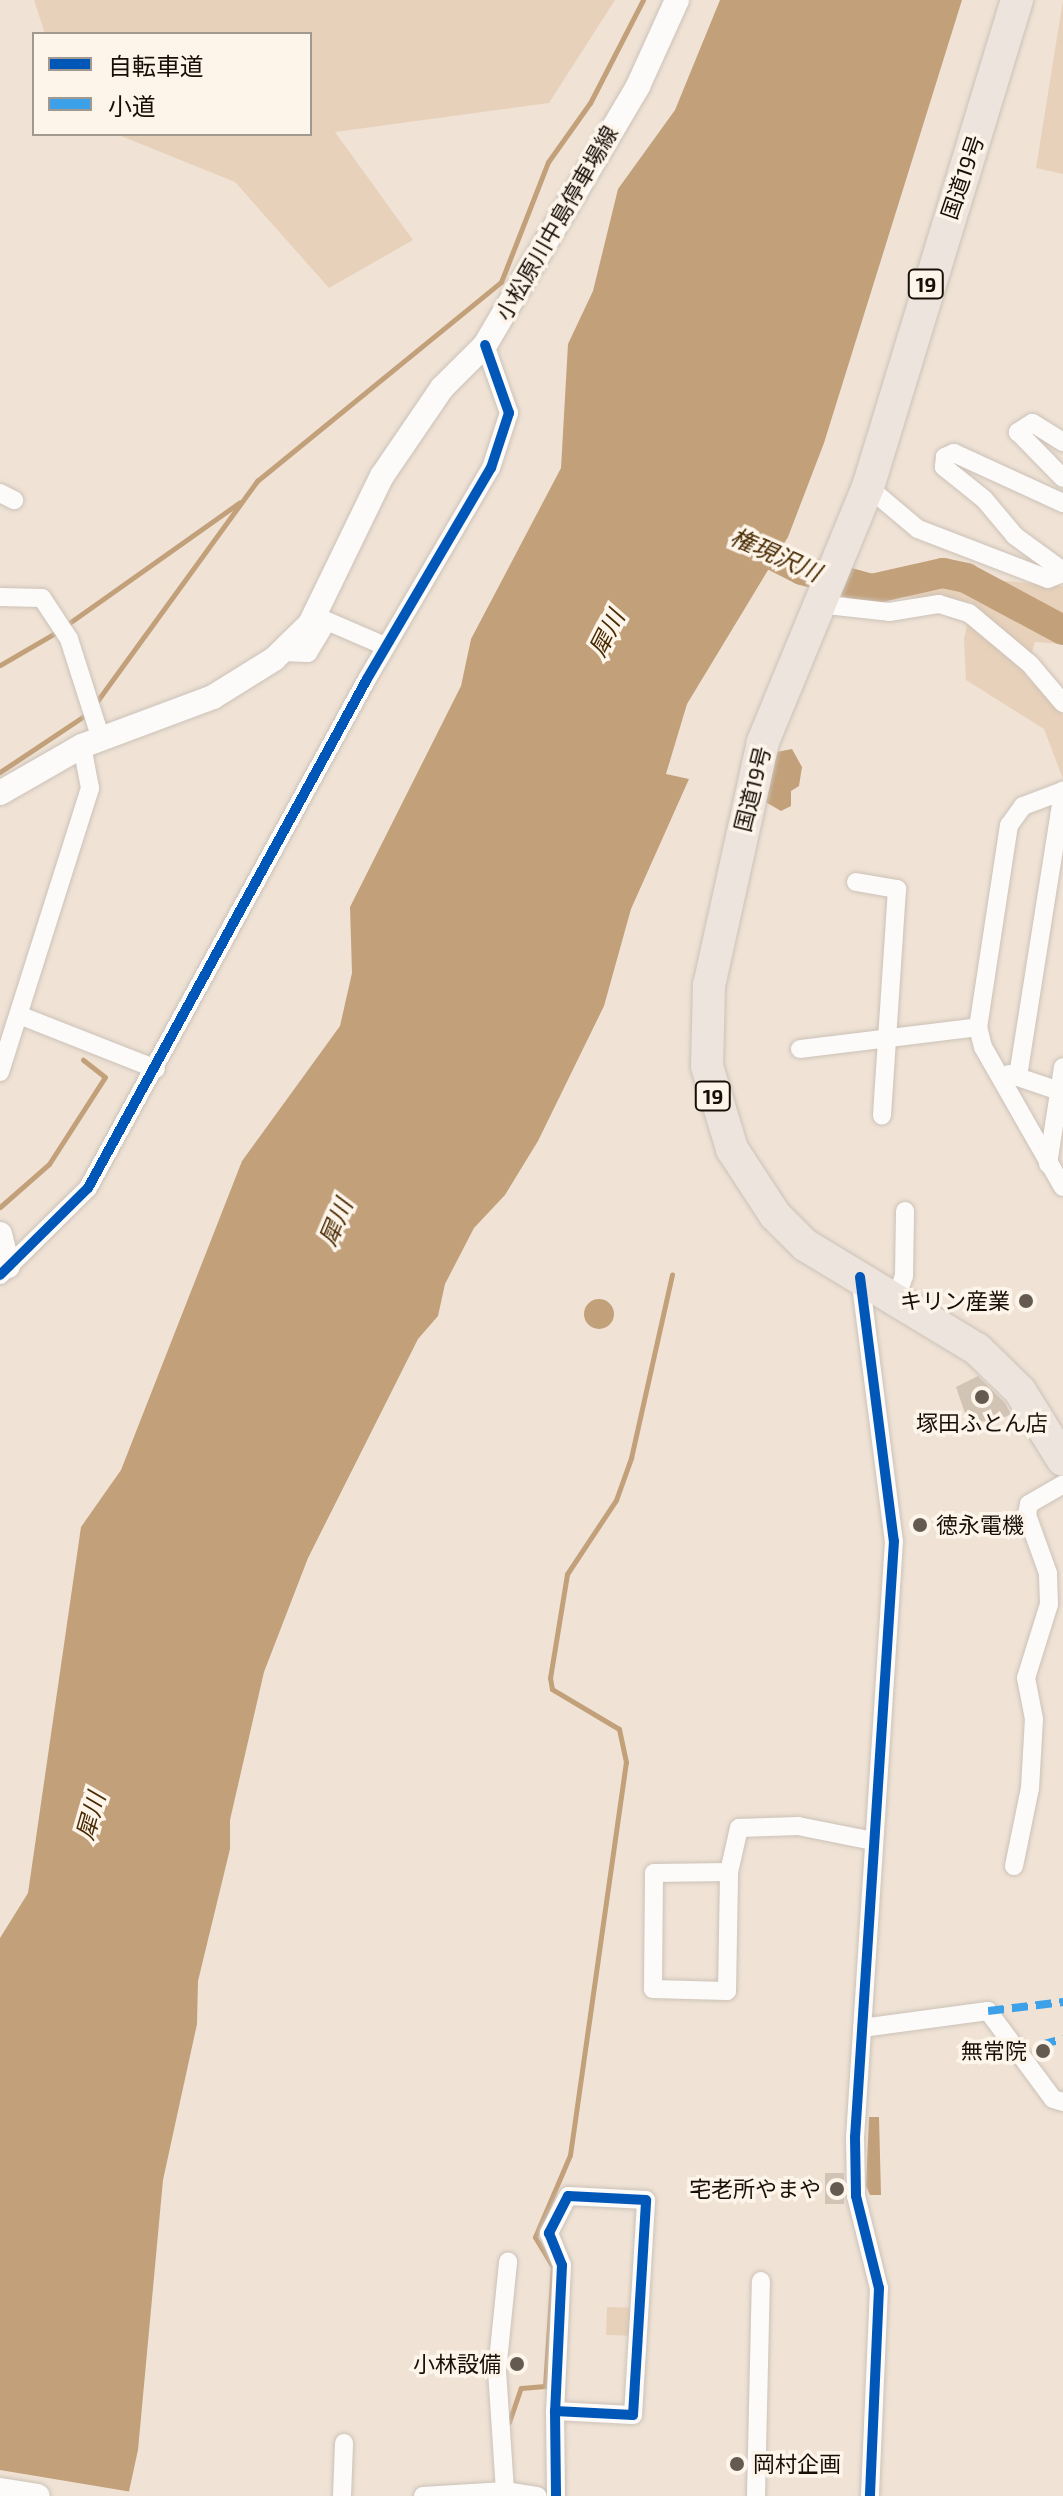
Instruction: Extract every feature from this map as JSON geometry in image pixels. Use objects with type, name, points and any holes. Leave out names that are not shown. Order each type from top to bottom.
[{"type":"highway","name":"国道19号","points":[[1017,0],[868,487],[826,589],[753,786],[709,985],[707,1066],[721,1124],[763,1201],[805,1245],[958,1333],[996,1366],[1041,1419],[1063,1460]]},
{"type":"main road","name":"小松原川中島停車場線","points":[[0,793],[92,742],[213,697],[281,652],[310,624],[382,476],[442,388],[485,345],[638,86],[677,0]]},
{"type":"main road","points":[[0,1234],[4,1271]]},
{"type":"main road","points":[[0,2490],[38,2496]]},
{"type":"street","points":[[4,1271],[88,1188],[156,1069],[385,646],[491,468],[509,413],[485,345]]},
{"type":"street","points":[[1063,442],[1032,423],[1018,432],[1063,478]]},
{"type":"street","points":[[868,487],[918,529],[1048,579],[1063,572],[1015,536],[944,467],[945,457],[954,453],[1063,503]]},
{"type":"street","points":[[826,589],[889,612],[939,604],[969,613],[1030,664],[1063,703]]},
{"type":"street","points":[[0,597],[42,598],[54,622],[69,639],[92,742],[90,788],[0,1072]]},
{"type":"street","points":[[281,652],[308,653],[327,621],[385,646]]},
{"type":"street","points":[[1018,1076],[1063,791],[1023,806],[1009,825],[978,1027],[996,1071],[1063,1187]]},
{"type":"street","points":[[856,882],[897,889],[890,1042],[882,1116]]},
{"type":"street","points":[[19,1015],[156,1069]]},
{"type":"street","points":[[800,1049],[890,1042],[978,1027]]},
{"type":"street","points":[[1048,1164],[1063,1067]]},
{"type":"street","points":[[996,1071],[1059,1091]]},
{"type":"street","points":[[897,1297],[904,1276],[905,1211]]},
{"type":"street","points":[[860,1277],[894,1541],[862,2028],[856,2196],[879,2288],[870,2496]]},
{"type":"street","points":[[1014,1866],[1030,1788],[1034,1719],[1026,1678],[1049,1604],[1048,1573],[1027,1515],[1029,1504],[1063,1484]]},
{"type":"street","points":[[729,1872],[654,1873],[653,1989],[727,1991],[729,1872],[739,1828],[798,1826],[873,1841]]},
{"type":"street","points":[[862,2028],[988,2011],[1053,2099],[1063,2102]]},
{"type":"street","points":[[555,2411],[633,2415],[646,2200],[568,2196],[554,2214],[550,2248],[562,2265],[555,2411],[556,2496]]},
{"type":"street","points":[[500,2493],[497,2371],[508,2262]]},
{"type":"street","points":[[756,2496],[761,2281]]},
{"type":"street","points":[[342,2496],[344,2443]]},
{"type":"street","points":[[423,2496],[500,2493],[538,2496]]},
{"type":"shaded area","points":[[34,0],[615,0],[549,103],[335,132],[413,240],[329,288],[235,182],[121,136],[312,136],[312,32],[44,32]]},
{"type":"shaded area","points":[[1063,0],[1063,174],[1036,168]]},
{"type":"shaded area","points":[[891,571],[1063,586],[1063,644],[1035,642],[1025,675],[1063,715],[1063,779],[1044,729],[966,680],[964,639],[972,602],[889,596]]},
{"type":"shaded area","points":[[607,2307],[632,2308],[631,2336],[606,2335]]},
{"type":"water","name":"犀川","points":[[720,0],[962,0],[824,443],[788,537],[687,704],[666,774],[689,779],[631,909],[604,1006],[538,1141],[505,1195],[474,1228],[445,1284],[438,1316],[418,1339],[308,1558],[264,1672],[230,1820],[230,1849],[198,1981],[197,2024],[163,2180],[138,2450],[128,2496],[0,2496],[0,1938],[28,1893],[81,1527],[121,1470],[242,1161],[340,1026],[352,973],[350,907],[461,686],[471,639],[561,468],[568,344],[593,291],[618,189],[675,110]]},
{"type":"water","points":[[792,749],[802,767],[799,786],[791,791],[791,806],[781,811],[762,800],[777,752]]},
{"type":"water","points":[[599,1299],[610,1303],[614,1314],[610,1325],[599,1329],[588,1325],[584,1314],[588,1303]]},
{"type":"water","points":[[869,2117],[879,2117],[881,2195],[870,2195],[866,2186]]},
{"type":"pier","points":[[0,2470],[132,2492],[132,2496],[0,2496]]},
{"type":"building","name":"塚田ふとん店","points":[[978,1376],[1005,1403],[1011,1414],[993,1423],[967,1419],[956,1387]]},
{"type":"building","name":"宅老所やまや","points":[[825,2173],[844,2173],[844,2204],[825,2204]]},
{"type":"waterway","points":[[95,704],[257,481],[501,282],[548,162],[590,103],[643,0]]},
{"type":"waterway","points":[[65,626],[240,502]]},
{"type":"waterway","name":"権現沢川","points":[[743,540],[802,570],[872,589],[943,573],[966,578],[1063,630]]},
{"type":"waterway","points":[[0,665],[57,632]]},
{"type":"waterway","points":[[0,772],[87,714]]},
{"type":"waterway","points":[[0,1207],[49,1164],[105,1077],[83,1060]]},
{"type":"waterway","points":[[509,2422],[521,2388],[545,2386],[553,2267],[535,2237],[570,2155],[626,1762],[619,1729],[552,1689],[550,1678],[567,1574],[616,1500],[631,1458],[672,1275]]},
{"type":"marked path","points":[[988,2011],[1063,2002]]},
{"type":"marked path","points":[[1040,2045],[1063,2039]]},
{"type":"cycle path","points":[[0,1275],[88,1188],[367,679],[491,468],[509,413],[485,345]]},
{"type":"cycle path","points":[[860,1277],[894,1541],[855,2137],[856,2196],[879,2288],[870,2496]]},
{"type":"cycle path","points":[[555,2411],[633,2415],[646,2200],[568,2196],[549,2233],[562,2265],[555,2411],[556,2496]]},
{"type":"place","name":"キリン産業","points":[[1026,1301]]},
{"type":"place","name":"塚田ふとん店","points":[[982,1397]]},
{"type":"place","name":"徳永電機","points":[[920,1525]]},
{"type":"place","name":"無常院","points":[[1043,2051]]},
{"type":"place","name":"宅老所やまや","points":[[837,2189]]},
{"type":"place","name":"小林設備","points":[[517,2364]]},
{"type":"place","name":"岡村企画","points":[[737,2464]]}]
